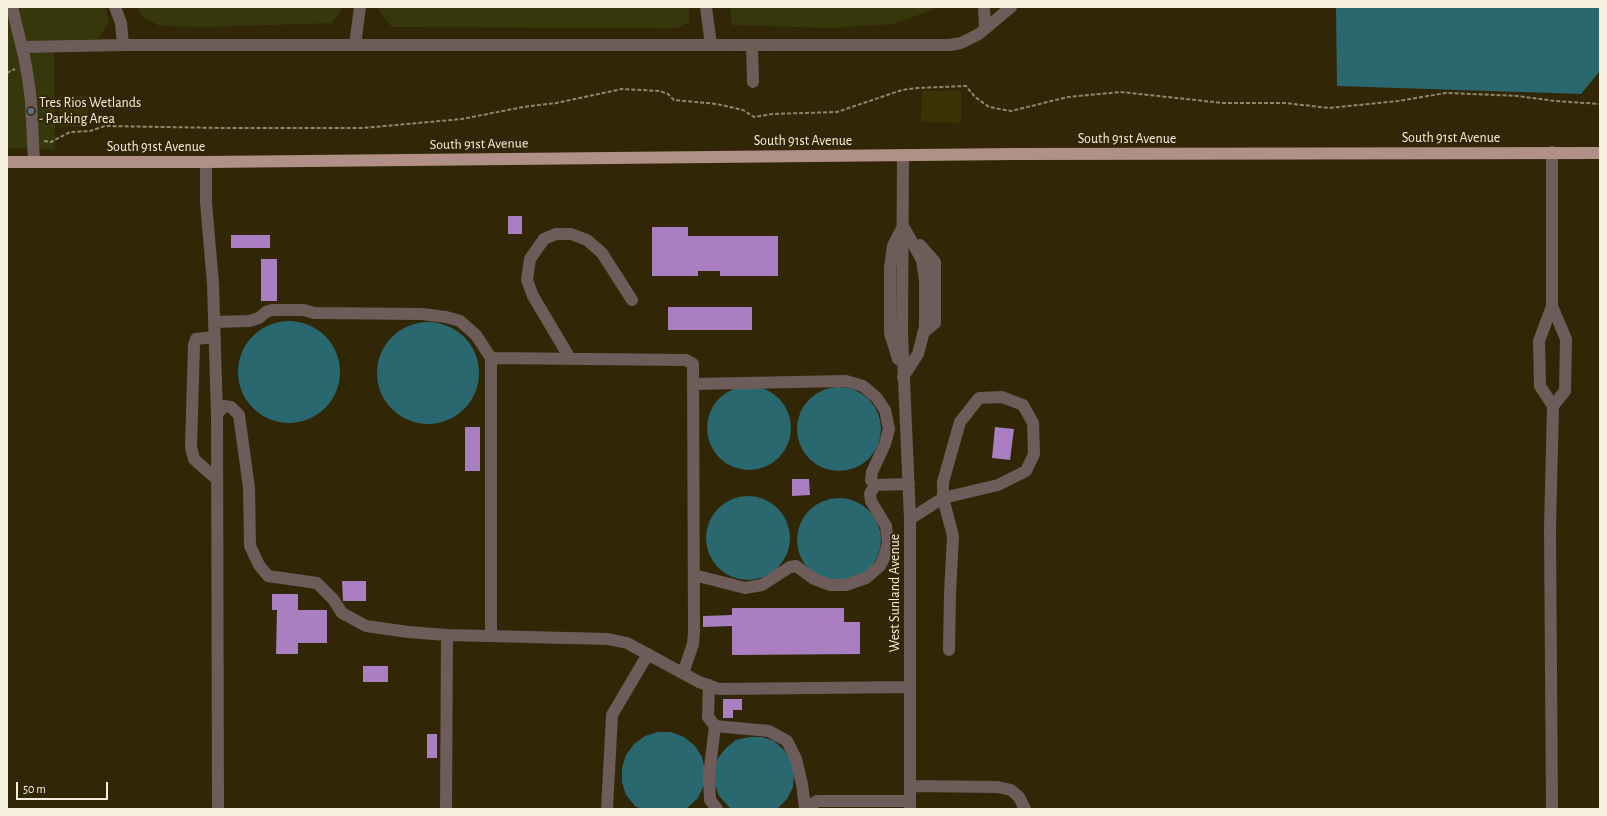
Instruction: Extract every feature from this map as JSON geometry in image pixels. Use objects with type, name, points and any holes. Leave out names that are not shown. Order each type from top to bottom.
[{"type":"main road","name":"South 91st Avenue","points":[[7,162],[206,162],[903,155],[1600,153]]},
{"type":"street","points":[[12,7],[22,47],[31,101],[34,162]]},
{"type":"street","points":[[116,7],[121,23],[124,46]]},
{"type":"street","points":[[355,46],[360,7]]},
{"type":"street","points":[[706,7],[710,45]]},
{"type":"street","points":[[984,7],[985,29]]},
{"type":"street","points":[[22,47],[950,45],[961,43],[979,34],[1011,7]]},
{"type":"street","points":[[752,46],[753,82]]},
{"type":"street","points":[[1552,152],[1552,306],[1539,341],[1540,386],[1553,406],[1550,528],[1552,809]]},
{"type":"street","name":"West Sunland Avenue","points":[[903,155],[903,226],[893,246],[890,267],[890,333],[903,377],[909,484],[910,805]]},
{"type":"street","points":[[206,162],[206,202],[213,284],[218,414],[218,809]]},
{"type":"street","name":"West Sunland Avenue","points":[[903,226],[922,260],[925,270],[925,327],[918,354],[903,377]]},
{"type":"street","points":[[568,359],[568,355],[533,296],[527,280],[530,259],[544,239],[556,234],[571,234],[587,240],[602,253],[632,300]]},
{"type":"street","points":[[1552,306],[1566,339],[1565,391],[1553,406]]},
{"type":"street","points":[[214,322],[249,322],[272,310],[304,310],[314,313],[422,314],[446,317],[460,322],[476,335],[491,358],[491,636]]},
{"type":"street","points":[[215,336],[196,339],[194,345],[191,447],[194,459],[218,479]]},
{"type":"street","points":[[491,358],[686,360],[693,364],[694,632],[693,644],[683,673]]},
{"type":"street","points":[[693,384],[846,381],[863,386],[876,398],[885,410],[889,429],[885,444],[872,472],[871,480],[875,485]]},
{"type":"street","points":[[910,519],[943,498],[998,484],[1026,471],[1034,454],[1033,423],[1023,405],[1002,397],[979,398],[960,422],[943,482],[943,498],[953,536],[949,650]]},
{"type":"street","points":[[218,414],[224,406],[231,407],[239,415],[249,488],[250,546],[259,565],[268,576],[317,583],[333,599],[342,613],[366,626],[408,632],[447,635],[608,639],[627,643],[699,682],[720,689],[910,687]]},
{"type":"street","points":[[875,485],[909,484]]},
{"type":"street","points":[[694,575],[745,588],[762,586],[790,567],[796,566],[814,579],[830,585],[846,586],[866,578],[880,566],[888,543],[886,526],[871,501],[870,494],[875,485]]},
{"type":"street","points":[[446,809],[447,635]]},
{"type":"street","points":[[607,809],[612,715],[648,654]]},
{"type":"street","points":[[709,685],[708,717],[715,726],[709,776],[710,800],[717,809]]},
{"type":"street","points":[[715,726],[769,731],[787,741],[796,759],[802,784],[805,809],[817,801],[910,805]]},
{"type":"street","points":[[910,786],[998,786],[1011,790],[1019,798],[1024,809]]},
{"type":"path","points":[[33,140],[51,142],[70,132],[90,131],[105,126],[363,128],[462,119],[622,90],[660,91],[668,94],[674,100],[717,104],[743,110],[754,117],[773,114],[837,112],[902,90],[966,86],[975,97],[989,107],[1010,111],[1068,97],[1121,92],[1223,103],[1285,103],[1329,108],[1398,101],[1446,93],[1518,96],[1555,101],[1600,104]]},
{"type":"shaded area","points":[[7,7],[104,7],[109,22],[98,39],[54,40],[55,149],[7,148]]},
{"type":"shaded area","points":[[138,7],[342,8],[332,23],[208,27],[160,26],[141,16]]},
{"type":"shaded area","points":[[377,7],[689,7],[689,22],[676,28],[392,27]]},
{"type":"shaded area","points":[[730,7],[941,7],[893,24],[831,28],[732,25]]},
{"type":"shaded area","points":[[922,91],[961,91],[961,123],[921,122]]},
{"type":"shaded area","points":[[59,96],[88,96],[88,127],[59,127]]},
{"type":"water","points":[[1336,7],[1600,7],[1599,72],[1581,94],[1337,86]]},
{"type":"water","points":[[289,321],[308,325],[325,336],[336,353],[340,372],[336,391],[325,408],[308,419],[289,423],[270,419],[253,408],[242,391],[238,372],[242,353],[253,336],[270,325]]},
{"type":"water","points":[[428,322],[447,326],[464,337],[475,354],[479,373],[475,392],[464,409],[447,420],[428,424],[409,420],[392,409],[381,392],[377,373],[381,354],[392,337],[409,326]]},
{"type":"water","points":[[749,386],[765,389],[779,398],[788,412],[791,428],[788,444],[779,458],[765,467],[749,470],[733,467],[719,458],[710,444],[707,428],[710,412],[719,398],[733,389]]},
{"type":"water","points":[[839,387],[855,390],[869,399],[878,413],[881,429],[878,445],[869,459],[855,468],[839,471],[823,468],[809,459],[800,445],[797,429],[800,413],[809,399],[823,390]]},
{"type":"water","points":[[748,496],[764,499],[778,508],[787,522],[790,538],[787,554],[778,568],[764,577],[748,580],[732,577],[718,568],[709,554],[706,538],[709,522],[718,508],[732,499]]},
{"type":"water","points":[[839,498],[847,499],[862,505],[874,517],[880,532],[880,548],[874,563],[862,575],[847,581],[839,582],[831,581],[816,575],[804,563],[798,548],[797,540],[798,532],[804,517],[816,505],[831,499]]},
{"type":"water","points":[[658,732],[671,732],[684,737],[695,746],[702,757],[705,770],[704,785],[698,798],[686,809],[641,809],[635,806],[626,795],[622,782],[622,768],[626,755],[634,744],[645,736]]},
{"type":"water","points":[[749,737],[762,737],[774,741],[784,750],[791,761],[794,773],[793,787],[787,799],[777,809],[731,809],[719,796],[715,784],[714,771],[718,758],[726,748],[736,740]]},
{"type":"building","points":[[508,216],[522,216],[522,234],[508,234]]},
{"type":"building","points":[[652,227],[688,227],[688,236],[778,236],[778,276],[720,276],[720,271],[698,271],[698,276],[652,276]]},
{"type":"building","points":[[231,235],[270,235],[270,248],[231,248]]},
{"type":"building","points":[[261,259],[277,259],[277,301],[261,301]]},
{"type":"building","points":[[668,307],[752,307],[752,330],[668,330]]},
{"type":"building","points":[[465,427],[480,427],[480,471],[465,471]]},
{"type":"building","points":[[995,427],[1014,429],[1010,460],[992,458]]},
{"type":"building","points":[[792,479],[809,479],[810,495],[792,496]]},
{"type":"building","points":[[342,581],[366,581],[366,601],[343,601]]},
{"type":"building","points":[[272,594],[298,594],[298,610],[327,610],[327,643],[298,643],[298,654],[276,654],[277,610],[272,610]]},
{"type":"building","points":[[732,608],[844,608],[844,622],[860,622],[860,654],[732,655],[732,626],[703,627],[703,616],[732,615]]},
{"type":"building","points":[[363,666],[388,666],[388,682],[363,682]]},
{"type":"building","points":[[723,699],[742,699],[742,710],[733,710],[733,718],[723,718]]},
{"type":"building","points":[[427,734],[437,734],[437,758],[427,758]]},
{"type":"place","name":"Tres Rios Wetlands - Parking Area","points":[[31,111]]}]
